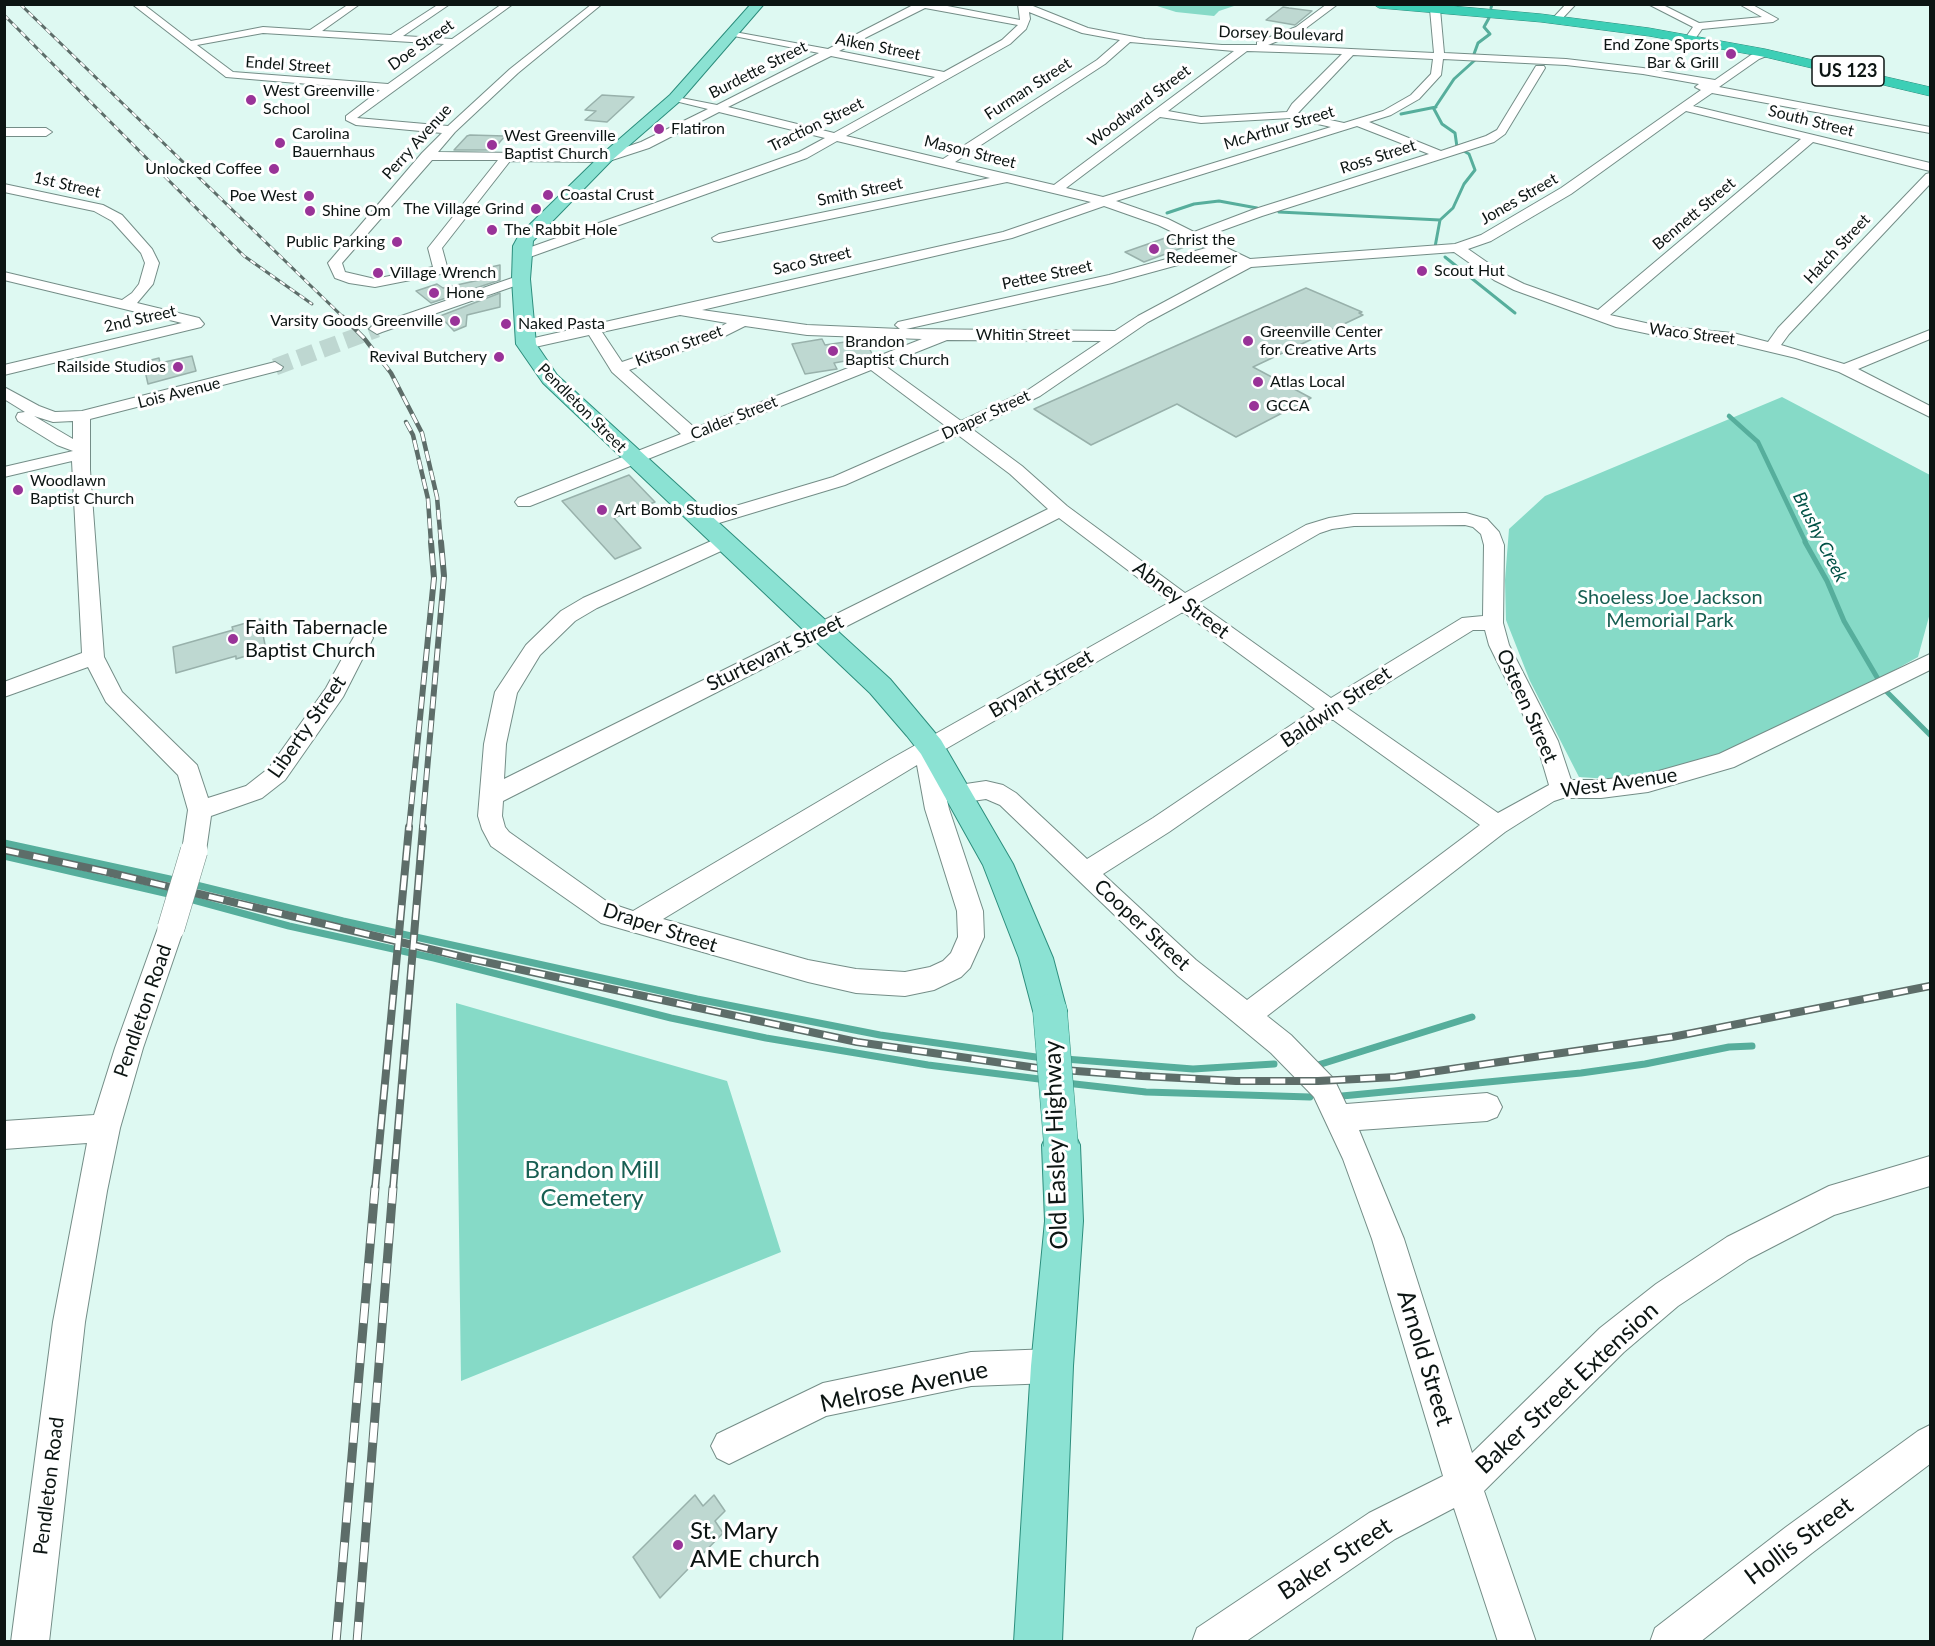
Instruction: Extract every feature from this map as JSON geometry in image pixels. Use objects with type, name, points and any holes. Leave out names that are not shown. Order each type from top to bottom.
[{"type":"highway","name":"US 123","points":[[1379,4],[1435,9],[1450,7],[1689,39],[1765,53],[1930,92]]},
{"type":"main road","points":[[524,247],[606,158],[675,98],[758,4]]},
{"type":"main road","name":"Pendleton Street","points":[[524,247],[521,279],[526,344],[550,379],[880,686],[931,747]]},
{"type":"main road","name":"Old Easley Highway","points":[[931,747],[998,864],[1036,958],[1050,1011],[1061,1145],[1064,1221],[1052,1366],[1038,1641]]},
{"type":"street","points":[[312,33],[356,4]]},
{"type":"street","points":[[393,38],[446,4]]},
{"type":"street","name":"Doe Street","points":[[451,130],[351,121],[350,118],[352,114],[509,4]]},
{"type":"street","name":"Perry Avenue","points":[[506,158],[435,248],[441,270],[375,283],[359,282],[340,275],[335,263],[426,156],[514,71],[598,4]]},
{"type":"street","points":[[1248,48],[1299,29],[1334,4]]},
{"type":"street","points":[[1556,20],[1572,4]]},
{"type":"street","points":[[1652,4],[1698,26],[1773,19],[1743,4]]},
{"type":"street","points":[[921,5],[1023,23],[1023,6]]},
{"type":"street","name":"Burdette Street","points":[[426,156],[606,158],[645,145],[921,5]]},
{"type":"street","name":"Dorsey Boulevard","points":[[1023,6],[1075,27],[1126,40],[1248,48],[1438,55],[1541,65],[1713,87],[1930,130]]},
{"type":"street","points":[[140,7],[157,8]]},
{"type":"street","name":"Endel Street","points":[[140,7],[230,75],[390,87]]},
{"type":"street","points":[[1435,9],[1438,55]]},
{"type":"street","name":"Traction Street","points":[[524,247],[555,243],[780,164],[837,137],[1006,42],[1015,35],[1023,23]]},
{"type":"street","points":[[1689,39],[1698,31],[1698,26]]},
{"type":"street","points":[[190,44],[253,31],[454,42]]},
{"type":"street","name":"Aiken Street","points":[[733,33],[946,76]]},
{"type":"street","name":"Furman Street","points":[[945,163],[1101,62],[1126,40]]},
{"type":"street","name":"Woodward Street","points":[[1056,190],[1248,48]]},
{"type":"street","points":[[1291,115],[1296,106],[1351,51]]},
{"type":"street","name":"Jones Street","points":[[1248,263],[1457,248],[1486,238],[1566,191],[1755,57],[1765,53]]},
{"type":"street","name":"McArthur Street","points":[[1103,201],[1395,109],[1424,90],[1436,75],[1438,55]]},
{"type":"street","name":"Ross Street","points":[[1194,236],[1257,213],[1490,139],[1501,132],[1541,65]]},
{"type":"street","name":"Mason Street","points":[[675,98],[1103,201],[1149,216],[1248,263]]},
{"type":"street","name":"South Street","points":[[1684,107],[1930,167]]},
{"type":"street","points":[[1158,113],[1202,120],[1291,115],[1344,126]]},
{"type":"street","points":[[1358,122],[1453,152]]},
{"type":"street","points":[[4,132],[46,132]]},
{"type":"street","name":"Bennett Street","points":[[1600,316],[1810,138]]},
{"type":"street","name":"Hatch Street","points":[[1772,347],[1783,331],[1930,177]]},
{"type":"street","name":"Smith Street","points":[[719,238],[1007,178]]},
{"type":"street","name":"1st Street","points":[[4,188],[98,208],[117,218],[147,252],[152,263],[146,284],[137,296],[124,305]]},
{"type":"street","name":"Saco Street","points":[[526,344],[681,311],[1007,235],[1062,218],[1103,201]]},
{"type":"street","name":"Waco Street","points":[[1457,248],[1519,287],[1600,316],[1647,330],[1725,337],[1772,347],[1845,369],[1930,412]]},
{"type":"street","name":"Pettee Street","points":[[881,333],[981,307],[1135,274],[1219,249]]},
{"type":"street","name":"Draper Street","points":[[702,522],[839,481],[1034,393],[1087,359],[1115,336],[1248,263]]},
{"type":"street","name":"2nd Street","points":[[4,276],[194,321],[196,324],[4,370]]},
{"type":"street","points":[[377,329],[521,279]]},
{"type":"street","name":"Whitin Street","points":[[681,311],[740,322],[807,330],[945,335],[1115,336]]},
{"type":"street","name":"Kitson Street","points":[[618,369],[720,333],[740,322]]},
{"type":"street","points":[[593,330],[618,369],[692,434]]},
{"type":"street","points":[[1845,369],[1930,334]]},
{"type":"street","name":"Calder Street","points":[[524,502],[945,335]]},
{"type":"street","name":"Abney Street","points":[[873,364],[1016,470],[1060,510],[1182,602],[1497,825]]},
{"type":"street","name":"Lois Avenue","points":[[4,393],[33,410],[53,417],[82,416],[233,380],[275,367]]},
{"type":"street","points":[[4,399],[9,408],[81,451]]},
{"type":"street","name":"Pendleton Road","points":[[30,1641],[69,1322],[105,1128],[129,1048],[171,928],[194,850],[200,810],[189,771],[114,697],[93,657],[81,451],[82,416]]},
{"type":"street","points":[[4,472],[81,451]]},
{"type":"street","name":"Sturtevant Street","points":[[491,796],[1060,510]]},
{"type":"street","name":"Bryant Street","points":[[636,922],[931,747],[1182,602],[1293,539],[1329,524],[1402,518],[1468,519],[1485,526],[1490,532],[1494,545],[1493,624]]},
{"type":"street","name":"Draper Street","points":[[725,542],[590,603],[568,616],[533,650],[515,675],[506,692],[495,744],[490,816],[494,829],[508,847],[600,910],[636,922],[732,951],[856,981],[905,984],[934,978],[952,969],[961,960],[971,937],[972,926],[954,856],[937,809],[928,770],[931,747]]},
{"type":"street","name":"Baldwin Street","points":[[1086,873],[1161,825],[1367,684],[1469,623],[1493,624]]},
{"type":"street","name":"Osteen Street","points":[[1493,624],[1499,645],[1547,741],[1562,789]]},
{"type":"street","name":"Liberty Street","points":[[200,810],[254,792],[266,785],[277,774],[335,692],[363,638]]},
{"type":"street","points":[[4,690],[93,657]]},
{"type":"street","name":"West Avenue","points":[[1247,1016],[1497,825],[1546,795],[1562,789],[1601,789],[1648,783],[1726,761],[1930,661]]},
{"type":"street","name":"Cooper Street","points":[[959,794],[986,790],[995,791],[1008,799],[1187,968],[1281,1044],[1318,1081]]},
{"type":"street","name":"Arnold Street","points":[[1318,1081],[1340,1118],[1388,1239],[1464,1485],[1517,1641]]},
{"type":"street","points":[[1340,1118],[1487,1107]]},
{"type":"street","points":[[4,1135],[105,1128]]},
{"type":"street","name":"Baker Street Extension","points":[[1464,1485],[1612,1340],[1667,1295],[1738,1248],[1829,1201],[1930,1171]]},
{"type":"street","name":"Melrose Avenue","points":[[729,1446],[823,1400],[971,1369],[1052,1366]]},
{"type":"street","name":"Hollis Street","points":[[1669,1641],[1799,1539],[1930,1443]]},
{"type":"street","name":"Baker Street","points":[[1211,1641],[1382,1526],[1420,1504],[1464,1485]]},
{"type":"green space","points":[[1154,5],[1237,5],[1219,11],[1214,16],[1176,12]]},
{"type":"green space","name":"Shoeless Joe Jackson Memorial Park","points":[[1782,397],[1930,475],[1930,613],[1918,657],[1850,695],[1727,753],[1682,769],[1625,780],[1579,777],[1530,681],[1506,620],[1505,580],[1509,529],[1545,496]]},
{"type":"green space","name":"Brandon Mill Cemetery","points":[[456,1003],[727,1081],[781,1252],[461,1381]]},
{"type":"building","points":[[1283,7],[1312,11],[1295,25],[1266,20]]},
{"type":"building","points":[[602,95],[634,97],[607,122],[585,120],[596,111],[585,110]]},
{"type":"building","name":"West Greenville Baptist Church","points":[[467,136],[505,136],[493,150],[454,150]]},
{"type":"building","name":"Christ the Redeemer","points":[[1168,237],[1187,246],[1144,262],[1125,252]]},
{"type":"building","points":[[500,265],[500,280],[431,303],[416,291],[437,284],[443,288],[484,279],[477,270]]},
{"type":"building","name":"Greenville Center for Creative Arts","points":[[1306,288],[1362,312],[1359,313],[1363,315],[1253,367],[1311,398],[1236,437],[1177,404],[1091,445],[1034,409]]},
{"type":"building","points":[[500,293],[500,307],[467,315],[466,326],[454,331],[440,316]]},
{"type":"building","name":"Brandon Baptist Church","points":[[822,339],[825,345],[865,339],[873,356],[834,363],[837,369],[805,374],[792,344]]},
{"type":"building","points":[[192,356],[196,371],[148,384],[143,362],[159,358],[160,363]]},
{"type":"building","name":"Art Bomb Studios","points":[[629,475],[655,502],[614,518],[641,548],[615,559],[562,501]]},
{"type":"building","name":"Faith Tabernacle Baptist Church","points":[[260,619],[266,650],[176,673],[173,647],[233,630],[232,627]]},
{"type":"building","name":"St. Mary AME church","points":[[695,1495],[703,1506],[714,1495],[725,1511],[715,1521],[723,1533],[660,1598],[633,1557]]},
{"type":"waterway","name":"Brushy Creek","points":[[1491,8],[1492,4]]},
{"type":"waterway","name":"Brushy Creek","points":[[1474,54],[1478,43],[1490,34],[1484,27],[1489,18]]},
{"type":"waterway","name":"Brushy Creek","points":[[1435,107],[1454,79],[1475,60]]},
{"type":"waterway","points":[[1401,114],[1435,107]]},
{"type":"waterway","name":"Brushy Creek","points":[[1435,107],[1434,109],[1442,124],[1455,133],[1457,147],[1469,154],[1475,170],[1464,184],[1453,208],[1440,220]]},
{"type":"waterway","points":[[1167,213],[1194,204],[1219,201],[1257,208]]},
{"type":"waterway","points":[[1279,212],[1440,220]]},
{"type":"waterway","name":"Brushy Creek","points":[[1435,247],[1440,220]]},
{"type":"waterway","name":"Brushy Creek","points":[[1445,257],[1515,313]]},
{"type":"waterway","name":"Brushy Creek","points":[[1729,416],[1758,442],[1806,543]]},
{"type":"waterway","name":"Brushy Creek","points":[[1805,542],[1827,581],[1844,621],[1878,679]]},
{"type":"waterway","name":"Brushy Creek","points":[[1884,689],[1930,735]]},
{"type":"waterway","points":[[4,843],[179,881]]},
{"type":"waterway","points":[[4,856],[173,895]]},
{"type":"waterway","points":[[192,884],[343,921],[697,999],[880,1035],[1043,1058]]},
{"type":"waterway","points":[[186,898],[289,926],[434,958],[671,1018],[766,1038],[928,1065],[1047,1080]]},
{"type":"waterway","points":[[1318,1065],[1472,1017]]},
{"type":"waterway","points":[[1342,1096],[1581,1073],[1645,1064],[1729,1047],[1752,1046]]},
{"type":"waterway","points":[[1065,1059],[1193,1069],[1274,1064]]},
{"type":"waterway","points":[[1066,1083],[1146,1092],[1310,1097]]},
{"type":"tunnel","points":[[275,367],[377,329]]},
{"type":"railway","points":[[20,4],[344,318]]},
{"type":"railway","points":[[4,15],[244,256],[312,304]]},
{"type":"railway","points":[[344,318],[364,338],[391,373],[422,433],[437,497],[441,543]]},
{"type":"railway","points":[[406,422],[413,435],[428,499],[431,543]]},
{"type":"railway","points":[[409,828],[434,578],[431,542]]},
{"type":"railway","points":[[422,828],[444,576],[441,542]]},
{"type":"railway","points":[[398,942],[409,827]]},
{"type":"railway","points":[[413,945],[423,827]]},
{"type":"railway","points":[[4,850],[107,872],[398,942]]},
{"type":"railway","points":[[375,1189],[398,942]]},
{"type":"railway","points":[[398,942],[413,945]]},
{"type":"railway","points":[[393,1189],[413,945]]},
{"type":"railway","points":[[413,945],[857,1042],[1037,1068],[1236,1081],[1318,1081],[1396,1077],[1672,1037],[1930,986]]},
{"type":"railway","points":[[336,1642],[375,1188]]},
{"type":"railway","points":[[357,1642],[393,1188]]},
{"type":"place","name":"End Zone Sports Bar & Grill","points":[[1731,54]]},
{"type":"place","name":"West Greenville School","points":[[251,100]]},
{"type":"place","name":"Flatiron","points":[[659,129]]},
{"type":"place","name":"Carolina Bauernhaus","points":[[280,143]]},
{"type":"place","name":"West Greenville Baptist Church","points":[[492,145]]},
{"type":"place","name":"Unlocked Coffee","points":[[274,169]]},
{"type":"place","name":"Coastal Crust","points":[[548,195]]},
{"type":"place","name":"Poe West","points":[[309,196]]},
{"type":"place","name":"The Village Grind","points":[[536,209]]},
{"type":"place","name":"Shine Om","points":[[310,211]]},
{"type":"place","name":"The Rabbit Hole","points":[[492,230]]},
{"type":"place","name":"Public Parking","points":[[397,242]]},
{"type":"place","name":"Christ the Redeemer","points":[[1154,249]]},
{"type":"place","name":"Scout Hut","points":[[1422,271]]},
{"type":"place","name":"Village Wrench","points":[[378,273]]},
{"type":"place","name":"Hone","points":[[434,293]]},
{"type":"place","name":"Varsity Goods Greenville","points":[[455,321]]},
{"type":"place","name":"Naked Pasta","points":[[506,324]]},
{"type":"place","name":"Greenville Center for Creative Arts","points":[[1248,341]]},
{"type":"place","name":"Brandon Baptist Church","points":[[833,351]]},
{"type":"place","name":"Revival Butchery","points":[[499,357]]},
{"type":"place","name":"Railside Studios","points":[[178,367]]},
{"type":"place","name":"Atlas Local","points":[[1258,382]]},
{"type":"place","name":"GCCA","points":[[1254,406]]},
{"type":"place","name":"Woodlawn Baptist Church","points":[[18,490]]},
{"type":"place","name":"Art Bomb Studios","points":[[602,510]]},
{"type":"place","name":"Faith Tabernacle Baptist Church","points":[[233,639]]},
{"type":"place","name":"St. Mary AME church","points":[[678,1545]]}]
